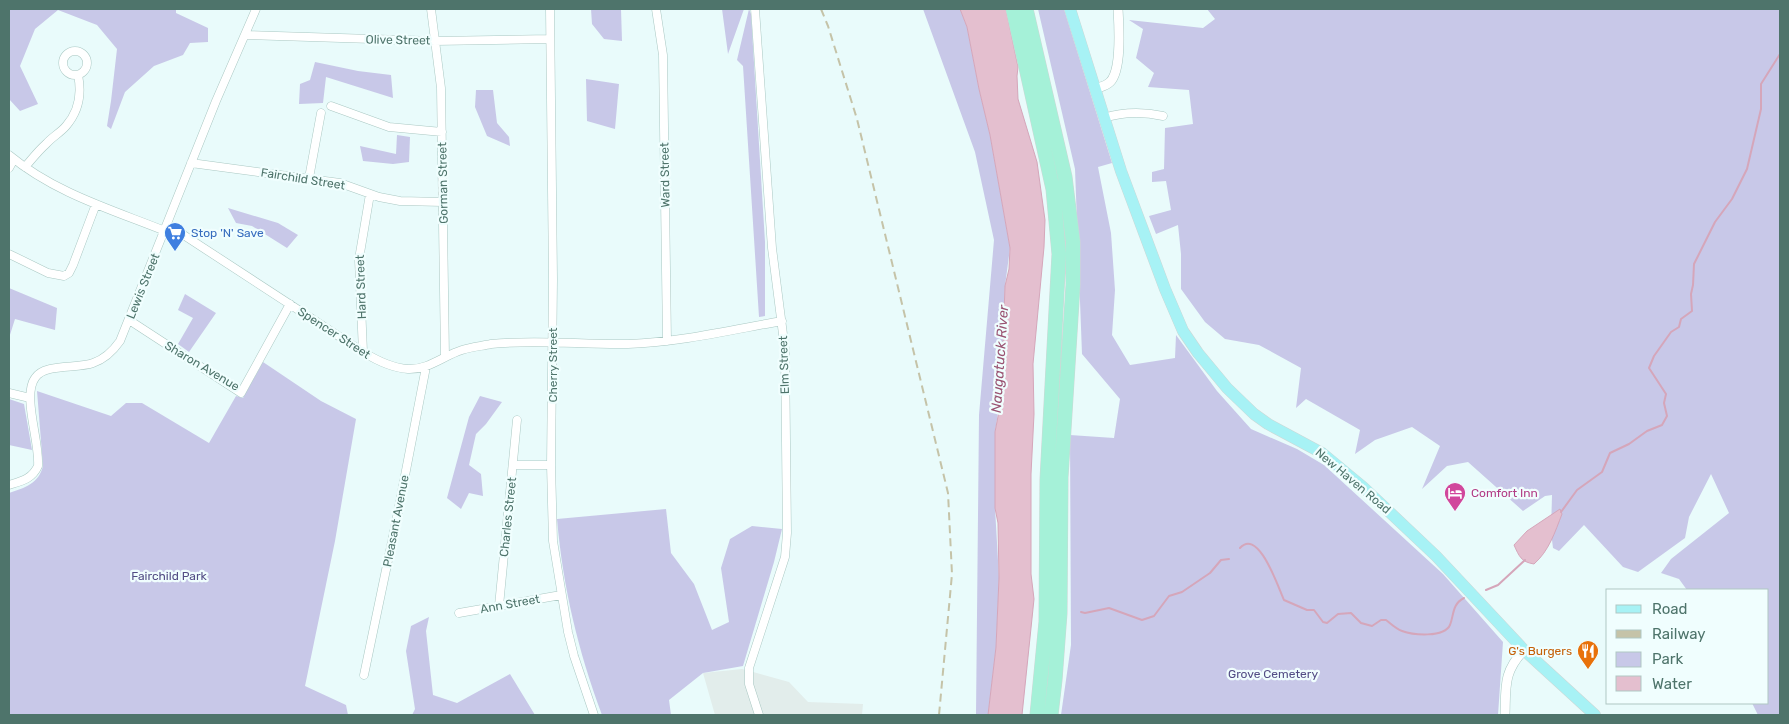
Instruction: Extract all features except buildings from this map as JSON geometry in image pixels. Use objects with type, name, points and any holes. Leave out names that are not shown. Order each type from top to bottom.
[{"type":"highway","points":[[1013,9],[1053,189],[1060,254],[1047,480],[1046,622],[1037,715]]},
{"type":"highway","points":[[1026,9],[1065,177],[1070,206],[1073,250],[1073,285],[1061,477],[1060,613],[1056,680],[1051,715]]},
{"type":"main road","name":"New Haven Road","points":[[1070,9],[1121,170],[1172,308],[1183,331],[1212,372],[1239,401],[1268,424],[1322,453],[1363,487],[1436,556],[1524,650],[1595,715]]},
{"type":"street","name":"Lewis Street","points":[[30,398],[32,384],[39,373],[50,368],[87,365],[103,358],[120,341],[166,230],[191,163],[256,9]]},
{"type":"street","name":"Gorman Street","points":[[431,9],[441,88],[445,357]]},
{"type":"street","name":"Cherry Street","points":[[550,9],[553,342],[551,465],[553,541],[561,595],[574,656],[594,715]]},
{"type":"street","name":"Ward Street","points":[[656,9],[663,55],[667,341]]},
{"type":"street","name":"Elm Street","points":[[755,9],[772,248],[785,359],[787,533],[785,557],[749,668],[750,684],[760,715]]},
{"type":"street","points":[[1095,89],[1109,83],[1114,74],[1118,44],[1118,9]]},
{"type":"street","name":"Olive Street","points":[[245,35],[435,41],[550,39]]},
{"type":"street","points":[[25,167],[72,118],[79,102],[81,89],[78,75]]},
{"type":"street","points":[[331,106],[389,127],[442,132]]},
{"type":"street","points":[[309,178],[321,113]]},
{"type":"street","points":[[1104,118],[1133,113],[1163,116]]},
{"type":"street","name":"Spencer Street","points":[[12,157],[48,182],[96,204],[166,230],[179,232],[362,352],[376,360],[399,367],[409,369],[426,367],[462,350],[494,344],[553,342],[629,344],[667,341],[782,321]]},
{"type":"street","points":[[9,168],[12,157]]},
{"type":"street","name":"Fairchild Street","points":[[191,163],[340,183],[370,194],[400,201],[443,202]]},
{"type":"street","name":"Hard Street","points":[[362,352],[359,259],[370,194]]},
{"type":"street","points":[[9,254],[48,273],[64,276],[69,273],[73,265],[96,204]]},
{"type":"street","name":"Sharon Avenue","points":[[129,320],[241,393],[290,304]]},
{"type":"street","name":"Pleasant Avenue","points":[[364,675],[426,367]]},
{"type":"street","points":[[9,393],[30,398],[38,466],[28,478],[9,485]]},
{"type":"street","points":[[513,465],[517,420]]},
{"type":"street","name":"Charles Street","points":[[499,606],[513,465],[551,465]]},
{"type":"street","name":"Ann Street","points":[[459,614],[561,595]]},
{"type":"street","points":[[1505,715],[1508,674],[1514,660],[1524,650]]},
{"type":"shaded area","points":[[742,669],[789,682],[808,702],[863,704],[862,715],[715,715],[703,673]]},
{"type":"green space","points":[[9,9],[176,9],[176,13],[208,28],[208,42],[190,43],[183,55],[154,66],[125,92],[111,129],[107,126],[117,49],[97,25],[58,10],[35,29],[20,66],[38,104],[20,111],[9,99]]},
{"type":"green space","points":[[591,9],[621,9],[622,41],[604,39],[592,24]]},
{"type":"green space","points":[[722,9],[744,9],[728,54]]},
{"type":"green space","points":[[749,9],[751,14],[765,242],[765,316],[759,317],[743,66],[737,60]]},
{"type":"green space","points":[[923,9],[960,9],[967,27],[990,135],[1010,248],[1005,286],[1001,394],[995,432],[995,508],[999,578],[996,647],[988,715],[976,715],[979,415],[994,240],[975,152]]},
{"type":"green space","name":"Grove Cemetery","points":[[1038,9],[1064,9],[1112,163],[1098,167],[1111,233],[1115,290],[1112,335],[1130,365],[1175,358],[1176,335],[1217,391],[1251,429],[1297,449],[1324,465],[1443,574],[1503,642],[1498,715],[1061,715],[1071,645],[1070,435],[1114,438],[1120,399],[1082,354],[1075,169]]},
{"type":"green space","points":[[1207,9],[1780,9],[1780,715],[1758,715],[1752,704],[1769,704],[1769,589],[1686,589],[1679,579],[1661,573],[1671,559],[1729,513],[1711,474],[1689,517],[1685,538],[1638,572],[1623,567],[1584,525],[1559,551],[1553,548],[1551,532],[1552,495],[1545,496],[1523,511],[1468,462],[1447,466],[1422,489],[1440,446],[1412,427],[1375,440],[1355,454],[1360,430],[1306,399],[1296,408],[1301,368],[1259,345],[1225,339],[1205,322],[1181,289],[1181,254],[1178,225],[1156,234],[1149,216],[1171,210],[1166,181],[1152,182],[1152,172],[1164,169],[1165,128],[1193,124],[1189,90],[1148,87],[1154,73],[1136,58],[1143,29],[1129,20],[1203,28],[1215,19]]},
{"type":"green space","points":[[315,62],[358,71],[391,75],[393,98],[326,77],[323,103],[299,104],[300,84],[310,80]]},
{"type":"green space","points":[[586,79],[619,84],[615,129],[587,121]]},
{"type":"green space","points":[[476,90],[493,90],[497,123],[509,137],[510,146],[487,136],[475,107]]},
{"type":"green space","points":[[397,135],[410,137],[409,162],[393,164],[363,161],[360,146],[396,154]]},
{"type":"green space","points":[[228,208],[278,223],[298,235],[287,248],[252,226],[236,223]]},
{"type":"green space","points":[[9,288],[57,308],[55,330],[15,319],[9,338]]},
{"type":"green space","points":[[185,294],[216,313],[189,352],[178,344],[193,318],[178,310]]},
{"type":"green space","name":"Fairchild Park","points":[[263,362],[321,401],[356,419],[335,541],[305,686],[346,705],[348,715],[9,715],[9,493],[26,487],[35,481],[43,466],[37,391],[111,416],[126,403],[142,403],[209,443],[236,396],[243,398]]},
{"type":"green space","points":[[480,396],[502,402],[476,434],[469,465],[481,474],[483,496],[469,493],[461,509],[447,498],[469,417]]},
{"type":"green space","points":[[9,399],[24,404],[32,450],[9,445]]},
{"type":"green space","points":[[666,509],[671,553],[694,584],[712,630],[729,622],[721,568],[730,539],[752,526],[782,529],[743,666],[703,673],[669,700],[671,715],[602,715],[586,667],[573,618],[563,570],[557,519]]},
{"type":"green space","points":[[429,617],[426,631],[433,695],[457,703],[510,674],[535,715],[412,715],[415,709],[406,651],[411,626]]},
{"type":"water","points":[[960,9],[1006,9],[1018,67],[1018,99],[1037,162],[1045,220],[1033,364],[1031,574],[1034,599],[1022,715],[988,715],[996,647],[999,578],[998,523],[995,508],[995,432],[1001,401],[1005,286],[1009,269],[1010,248],[990,135],[967,27]]},
{"type":"water","points":[[1560,509],[1562,514],[1544,553],[1534,564],[1523,560],[1514,545],[1527,531]]},
{"type":"waterway","points":[[1561,512],[1577,490],[1602,472],[1610,453],[1629,444],[1647,431],[1662,425],[1667,416],[1664,403],[1666,394],[1649,368],[1654,356],[1671,332],[1679,327],[1681,319],[1692,311],[1691,294],[1694,264],[1715,222],[1732,199],[1747,169],[1761,109],[1761,84],[1780,54]]},
{"type":"waterway","points":[[1240,548],[1247,544],[1254,546],[1267,562],[1284,600],[1307,610],[1314,610],[1323,622],[1327,623],[1338,614],[1351,613],[1361,623],[1372,626],[1381,620],[1386,620],[1402,631],[1435,634],[1447,629],[1457,603],[1464,598]]},
{"type":"waterway","points":[[1081,612],[1085,613],[1109,608],[1142,620],[1154,616],[1169,596],[1182,592],[1210,573],[1221,560],[1229,559]]},
{"type":"waterway","points":[[1486,590],[1498,585],[1525,560]]},
{"type":"railway","points":[[821,9],[857,119],[948,493],[952,574],[939,715]]},
{"type":"place","name":"Stop 'N' Save","points":[[175,252]]},
{"type":"place","name":"Comfort Inn","points":[[1455,512]]},
{"type":"place","name":"G's Burgers","points":[[1588,670]]},
{"type":"water label","name":"Naugatuck River","points":[[1000,359]]}]
